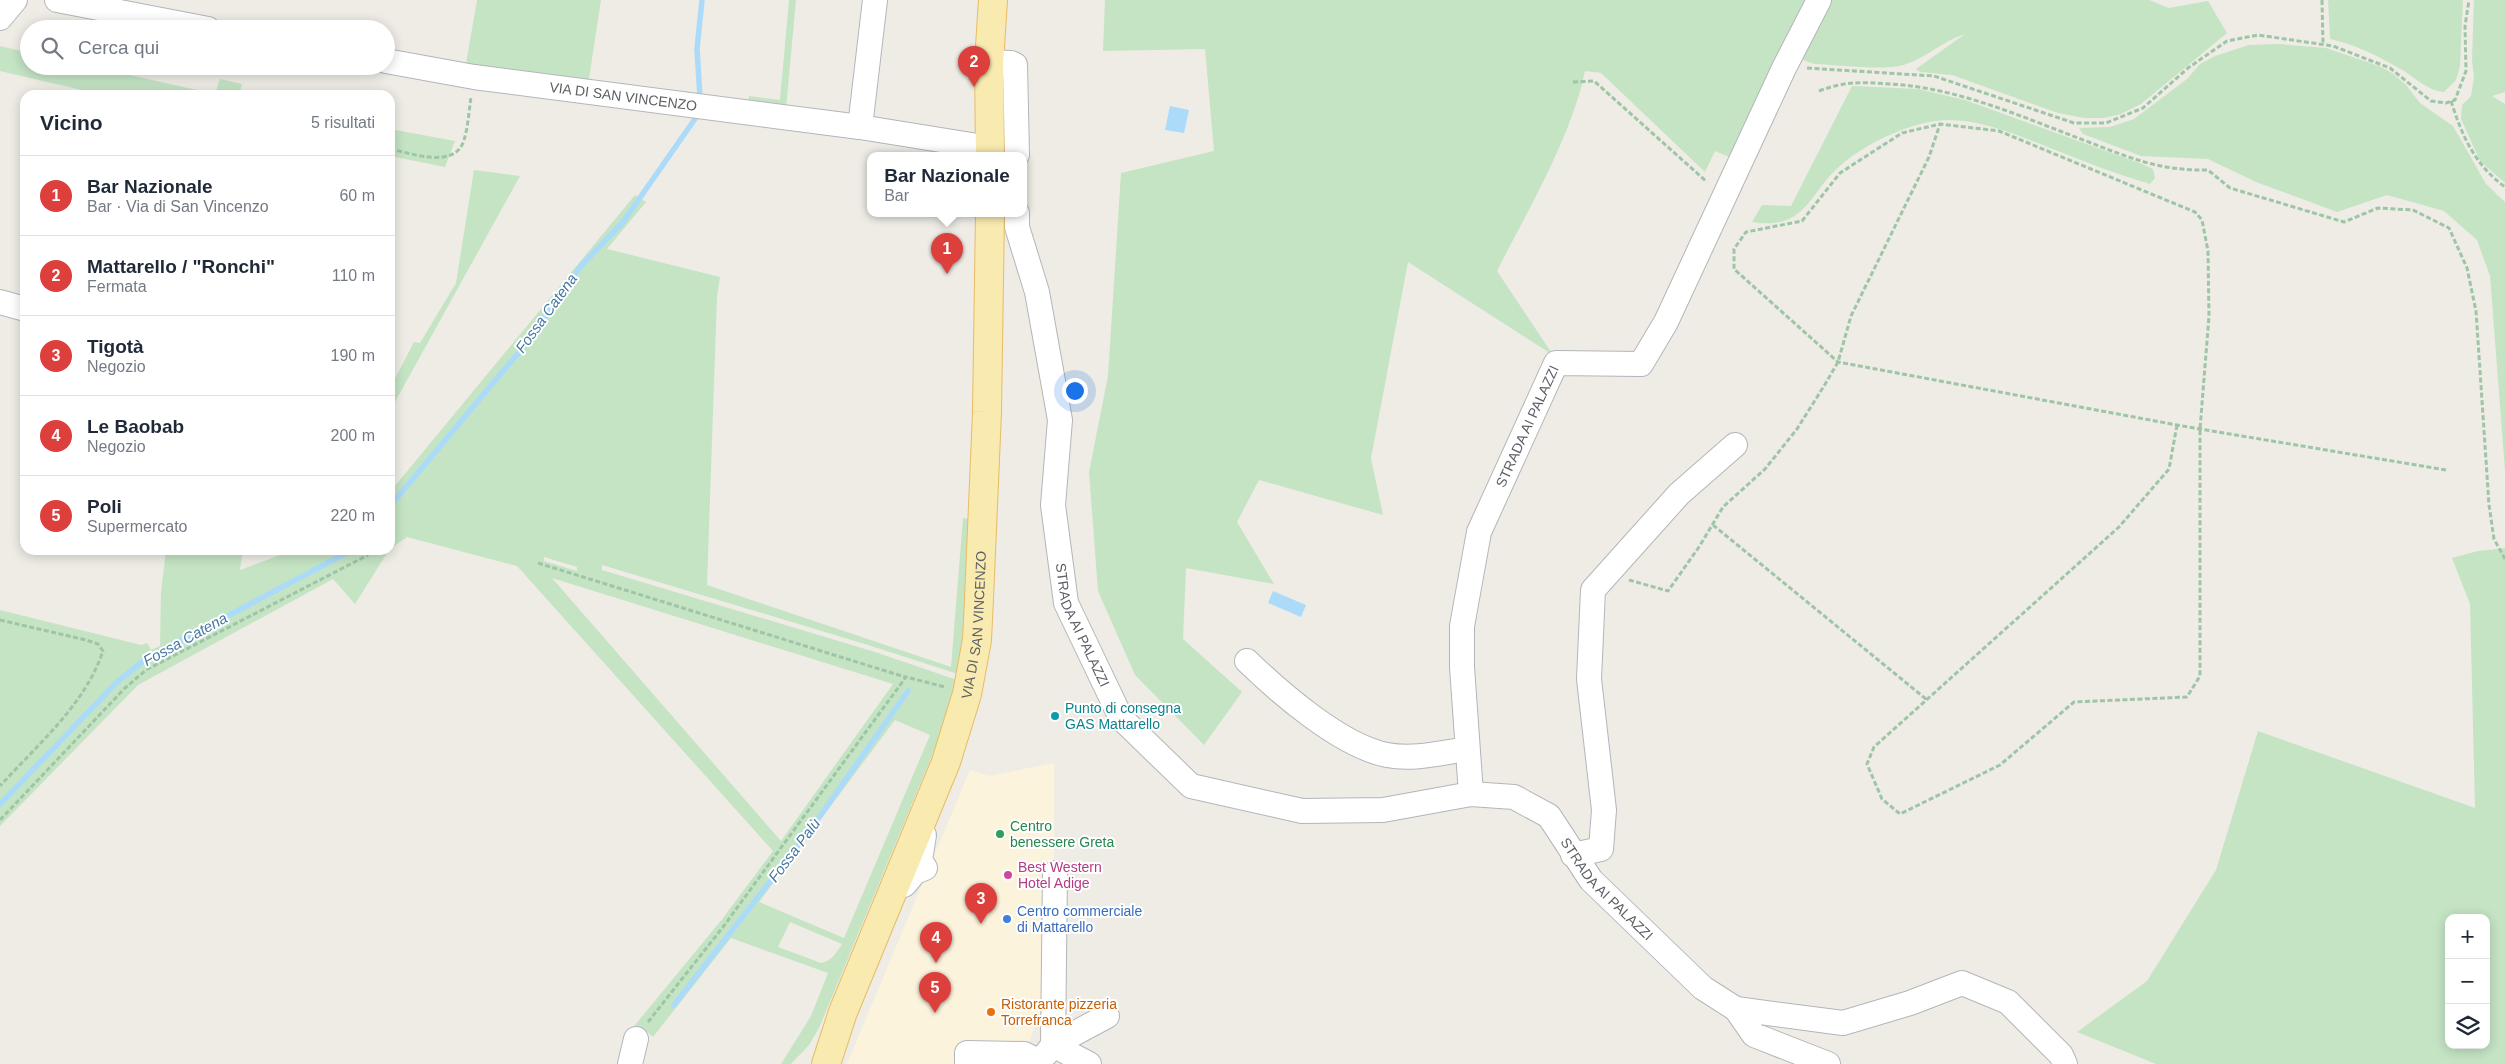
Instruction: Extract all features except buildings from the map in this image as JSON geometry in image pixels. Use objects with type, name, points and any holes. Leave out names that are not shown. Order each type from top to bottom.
[{"type":"main road","name":"VIA DI SAN VINCENZO","points":[[990,151],[1002,95],[1002,64],[993,0]]},
{"type":"main road","name":"VIA DI SAN VINCENZO","points":[[826,1064],[843,1012],[946,762],[968,694],[977,640],[979,599],[987,412],[990,217]]},
{"type":"main road","name":"VIA DI SAN VINCENZO","points":[[804,1064],[843,1012]]},
{"type":"street","points":[[0,18],[15,0]]},
{"type":"street","points":[[57,0],[161,20]]},
{"type":"street","points":[[860,127],[874,0]]},
{"type":"street","name":"STRADA AI PALAZZI","points":[[1471,794],[1462,667],[1462,626],[1479,532],[1556,363],[1641,364],[1666,322],[1784,68],[1819,0]]},
{"type":"street","name":"VIA DI SAN VINCENZO","points":[[395,63],[474,77],[860,127],[990,151]]},
{"type":"street","points":[[1002,95],[1016,152]]},
{"type":"street","name":"STRADA AI PALAZZI","points":[[1017,217],[1017,227],[1037,292],[1060,420],[1054,505],[1066,603],[1121,718],[1191,786],[1302,811],[1383,810],[1471,794],[1514,797],[1549,816],[1591,880],[1702,988],[1736,1009],[1754,1035],[1828,1064]]},
{"type":"street","points":[[0,302],[20,308]]},
{"type":"street","points":[[1573,855],[1601,849],[1604,810],[1589,679],[1593,590],[1679,494],[1735,445]]},
{"type":"street","points":[[1247,661],[1302,710],[1357,744],[1386,755],[1418,757],[1467,749]]},
{"type":"street","points":[[1039,1057],[1055,873]]},
{"type":"street","name":"STRADA AI PALAZZI","points":[[1736,1009],[1843,1024],[1910,1003],[1962,983],[2008,1002],[2061,1055],[2065,1064]]},
{"type":"street","points":[[1039,1057],[1107,1016]]},
{"type":"street","points":[[630,1064],[636,1039]]},
{"type":"street","points":[[967,1064],[968,1053],[1039,1057],[1089,1064]]},
{"type":"path","points":[[2322,0],[2323,44]]},
{"type":"path","points":[[1784,68],[1934,76],[2074,123],[2106,123],[2143,108],[2188,68],[2227,41],[2258,35],[2333,46],[2390,68],[2431,101],[2450,101],[2455,100],[2466,71],[2465,26],[2469,0]]},
{"type":"path","points":[[395,150],[430,158],[450,156],[459,150],[464,140],[474,77]]},
{"type":"path","points":[[1573,82],[1594,81],[1688,166],[1724,195]]},
{"type":"path","points":[[1818,91],[1839,83],[1860,82],[1920,86],[1966,96],[2146,164],[2179,171],[2208,170],[2230,188],[2344,222],[2378,208],[2413,210],[2449,228],[2467,268],[2476,312],[2489,505],[2494,539],[2505,559]]},
{"type":"path","points":[[2450,101],[2457,122],[2479,165],[2505,187]]},
{"type":"path","points":[[1609,574],[1668,591],[1723,507],[1765,469],[1792,436],[1838,362],[1851,316],[1929,156],[1940,124]]},
{"type":"path","points":[[2177,425],[2169,469],[2119,527],[1874,747],[1867,764],[1882,799],[1900,814],[2000,765],[2074,702],[2187,697],[2200,676],[2200,429],[2209,316],[2208,251],[2202,220],[2195,212],[1999,131],[1940,124],[1902,133],[1840,173],[1802,221],[1746,232],[1734,249],[1734,269],[1838,362],[2177,425],[2200,429],[2446,470]]},
{"type":"path","points":[[1713,525],[1926,699]]},
{"type":"path","points":[[0,820],[125,688],[146,670],[368,555]]},
{"type":"path","points":[[538,563],[906,677],[968,694]]},
{"type":"path","points":[[0,620],[92,642],[98,644],[103,651],[81,697],[0,786]]},
{"type":"path","points":[[636,1039],[723,927],[906,677]]},
{"type":"shaded area","points":[[1054,763],[1054,861],[1047,869],[1044,1002],[1026,1050],[1026,1064],[847,1064],[970,770],[989,776]]},
{"type":"green space","points":[[477,0],[601,0],[588,85],[466,64]]},
{"type":"green space","points":[[789,0],[796,0],[786,109],[748,104],[749,96],[780,100]]},
{"type":"green space","points":[[1105,0],[1811,0],[1734,159],[1715,151],[1705,172],[1601,73],[1585,71],[1570,122],[1559,148],[1535,199],[1497,271],[1553,355],[1408,262],[1371,458],[1383,515],[1259,480],[1237,522],[1274,584],[1186,568],[1183,639],[1242,692],[1204,745],[1135,675],[1098,591],[1089,472],[1108,376],[1121,173],[1214,151],[1205,49],[1103,51]]},
{"type":"green space","points":[[1825,0],[2149,0],[2169,8],[2208,1],[2227,33],[2141,104],[2121,114],[2104,118],[2084,118],[2058,113],[1952,75],[1920,72],[1916,69],[1965,34],[1948,41],[1916,60],[1899,66],[1881,68],[1858,67],[1815,64],[1805,61],[1801,57]]},
{"type":"green space","points":[[2328,0],[2463,0],[2460,66],[2456,80],[2444,92],[2438,91],[2377,56],[2330,39]]},
{"type":"green space","points":[[2474,0],[2505,0],[2505,92],[2492,96],[2505,104],[2505,183],[2480,161],[2461,119],[2462,105],[2471,96],[2474,77],[2472,60]]},
{"type":"green space","points":[[2278,44],[2326,48],[2379,66],[2392,73],[2406,85],[2420,103],[2453,126],[2486,184],[2505,202],[2505,471],[2490,276],[2477,240],[2444,211],[2387,195],[2337,212],[2256,182],[2208,159],[2141,156],[2083,134],[2079,128],[2110,127],[2134,119],[2187,79],[2200,64],[2215,56],[2249,45]]},
{"type":"green space","points":[[0,46],[20,51],[20,75],[130,75],[197,90],[82,90],[0,71]]},
{"type":"green space","points":[[220,79],[242,84],[240,90],[216,90]]},
{"type":"green space","points":[[1852,86],[1918,89],[1965,100],[2142,164],[2153,169],[2155,178],[2150,184],[2137,180],[1987,125],[1948,120],[1935,121],[1906,128],[1891,134],[1851,157],[1830,176],[1805,207],[1796,215],[1784,221],[1770,223],[1752,222],[1762,205],[1791,206]]},
{"type":"green space","points":[[395,130],[455,141],[445,167],[395,157]]},
{"type":"green space","points":[[474,170],[520,176],[395,402],[395,378],[414,342],[420,343],[456,283]]},
{"type":"green space","points":[[635,195],[646,202],[607,249],[720,277],[717,297],[707,585],[951,667],[963,518],[969,519],[963,638],[958,674],[602,565],[602,570],[875,652],[957,680],[936,746],[819,1028],[809,1045],[791,1064],[781,1064],[811,1016],[828,973],[731,938],[653,1037],[646,1031],[642,1040],[626,1036],[723,918],[773,851],[517,566],[407,537],[395,545],[395,486]],"holes":[[[544,557],[577,567],[577,571],[544,561]],[[552,578],[893,684],[781,841]],[[895,720],[930,735],[844,938],[759,902]],[[790,922],[842,944],[831,958],[821,963],[778,947]]]},
{"type":"green space","points":[[2505,548],[2505,1064],[2156,1064],[2077,1032],[2147,981],[2216,870],[2258,731],[2475,808],[2470,604],[2452,558],[2478,551]]},
{"type":"green space","points":[[165,555],[242,555],[240,570],[280,555],[386,555],[355,604],[333,579],[138,685],[0,826],[0,610],[141,645],[147,643],[151,650],[160,646],[161,592]]},
{"type":"water","points":[[1170,106],[1189,110],[1184,133],[1165,130]]},
{"type":"water","points":[[1273,591],[1306,605],[1301,617],[1268,603]]},
{"type":"waterway","name":"Fossa Catena","points":[[700,98],[697,49],[702,0]]},
{"type":"waterway","name":"Fossa Catena","points":[[395,500],[530,339],[580,267],[623,222],[697,116]]},
{"type":"waterway","name":"Fossa Catena","points":[[0,804],[117,682],[146,659],[343,555]]},
{"type":"waterway","name":"Fossa Palù","points":[[674,1005],[811,829],[908,691]]},
{"type":"place","name":"Mattarello / \"Ronchi\"","points":[[974,87]]},
{"type":"place","name":"Bar Nazionale","points":[[947,274]]},
{"type":"place","name":"Punto di consegna GAS Mattarello","points":[[1055,716]]},
{"type":"place","name":"Centro benessere Greta","points":[[1000,834]]},
{"type":"place","name":"Best Western Hotel Adige","points":[[1008,875]]},
{"type":"place","name":"Centro commerciale di Mattarello","points":[[1007,919]]},
{"type":"place","name":"Tigotà","points":[[981,924]]},
{"type":"place","name":"Le Baobab","points":[[936,963]]},
{"type":"place","name":"Ristorante pizzeria Torrefranca","points":[[991,1012]]},
{"type":"place","name":"Poli","points":[[935,1013]]}]
